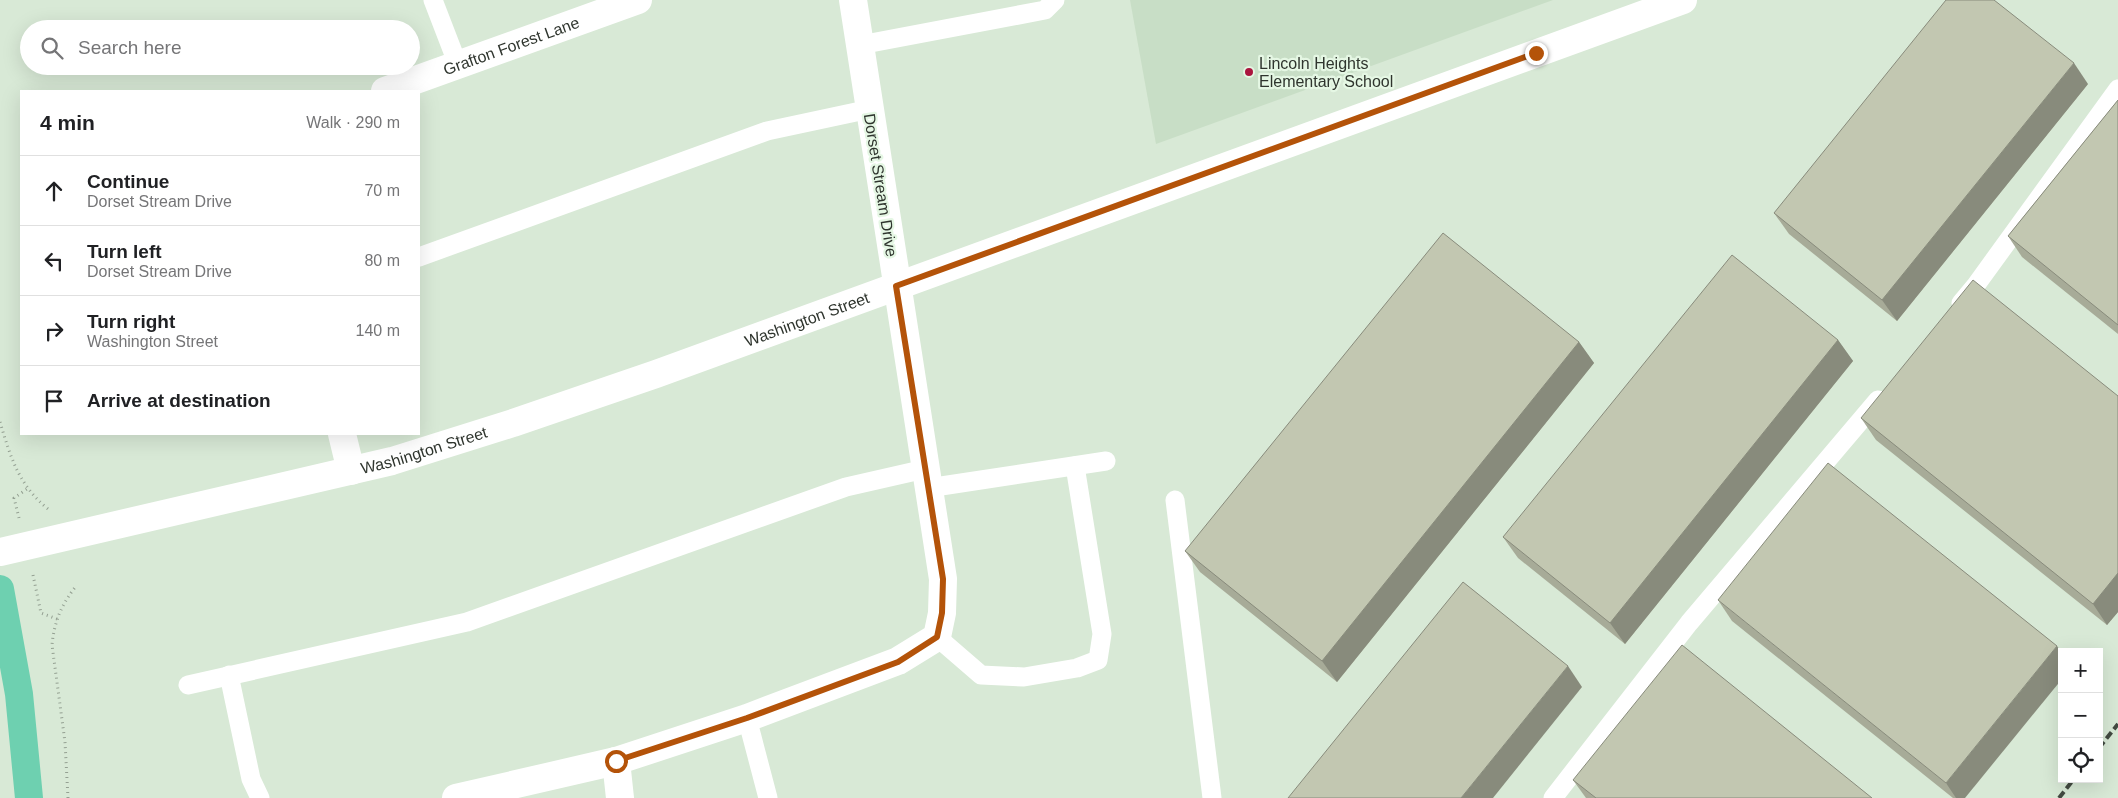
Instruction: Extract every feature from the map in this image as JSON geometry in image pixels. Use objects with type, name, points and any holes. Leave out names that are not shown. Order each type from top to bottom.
[{"type":"highway","points":[[0,589],[18,694],[29,798]]},
{"type":"street","name":"Grafton Forest Lane","points":[[388,90],[638,0]]},
{"type":"street","name":"Dorset Stream Drive","points":[[853,0],[943,579],[942,613],[937,637]]},
{"type":"street","name":"Washington Street","points":[[0,552],[392,461],[522,420],[656,374],[1683,0]]},
{"type":"street","points":[[342,435],[351,471]]},
{"type":"street","points":[[456,798],[616,761],[747,718],[898,662],[937,637]]},
{"type":"street","points":[[616,761],[620,798]]},
{"type":"lane","points":[[433,0],[458,65]]},
{"type":"lane","points":[[860,45],[1045,10],[1055,0]]},
{"type":"lane","points":[[1950,315],[1976,285],[2118,89]]},
{"type":"lane","points":[[420,257],[767,131],[870,109]]},
{"type":"lane","points":[[1553,798],[1690,623],[1887,390]]},
{"type":"lane","points":[[188,685],[467,622],[846,487],[926,478],[1075,466],[1106,461]]},
{"type":"lane","points":[[937,637],[981,675],[1024,677],[1076,668],[1098,660],[1102,634],[1075,466]]},
{"type":"lane","points":[[1176,500],[1212,798]]},
{"type":"lane","points":[[229,675],[251,779],[260,798]]},
{"type":"lane","points":[[747,718],[768,798]]},
{"type":"path","points":[[0,422],[14,466],[27,489],[52,512]]},
{"type":"path","points":[[14,498],[27,489]]},
{"type":"path","points":[[68,798],[65,742],[52,645],[57,619],[69,595],[77,585]]},
{"type":"path","points":[[42,613],[57,619]]},
{"type":"shaded area","name":"Lincoln Heights Elementary School","points":[[1130,0],[1553,0],[1156,144]]},
{"type":"building","points":[[1946,0],[1994,0],[2074,63],[1882,300],[1774,213]]},
{"type":"building","points":[[2118,100],[2118,325],[2008,236]]},
{"type":"building","points":[[1443,233],[1579,342],[1322,661],[1185,551]]},
{"type":"building","points":[[1732,255],[1838,340],[1610,623],[1503,537]]},
{"type":"building","points":[[1973,280],[2118,396],[2118,573],[2093,604],[1861,418]]},
{"type":"building","points":[[1828,463],[2057,646],[1946,783],[1718,600]]},
{"type":"building","points":[[1463,582],[1568,666],[1461,798],[1288,798]]},
{"type":"building","points":[[1682,645],[1872,798],[1596,798],[1573,780]]},
{"type":"railway","points":[[2103,743],[2118,724]]},
{"type":"railway","points":[[2059,798],[2071,783]]},
{"type":"place","name":"Lincoln Heights Elementary School","points":[[1249,72]]},
{"type":"route","points":[[616,761],[747,718],[898,662],[937,637],[942,613],[943,579],[896,286],[1536,53]]}]
